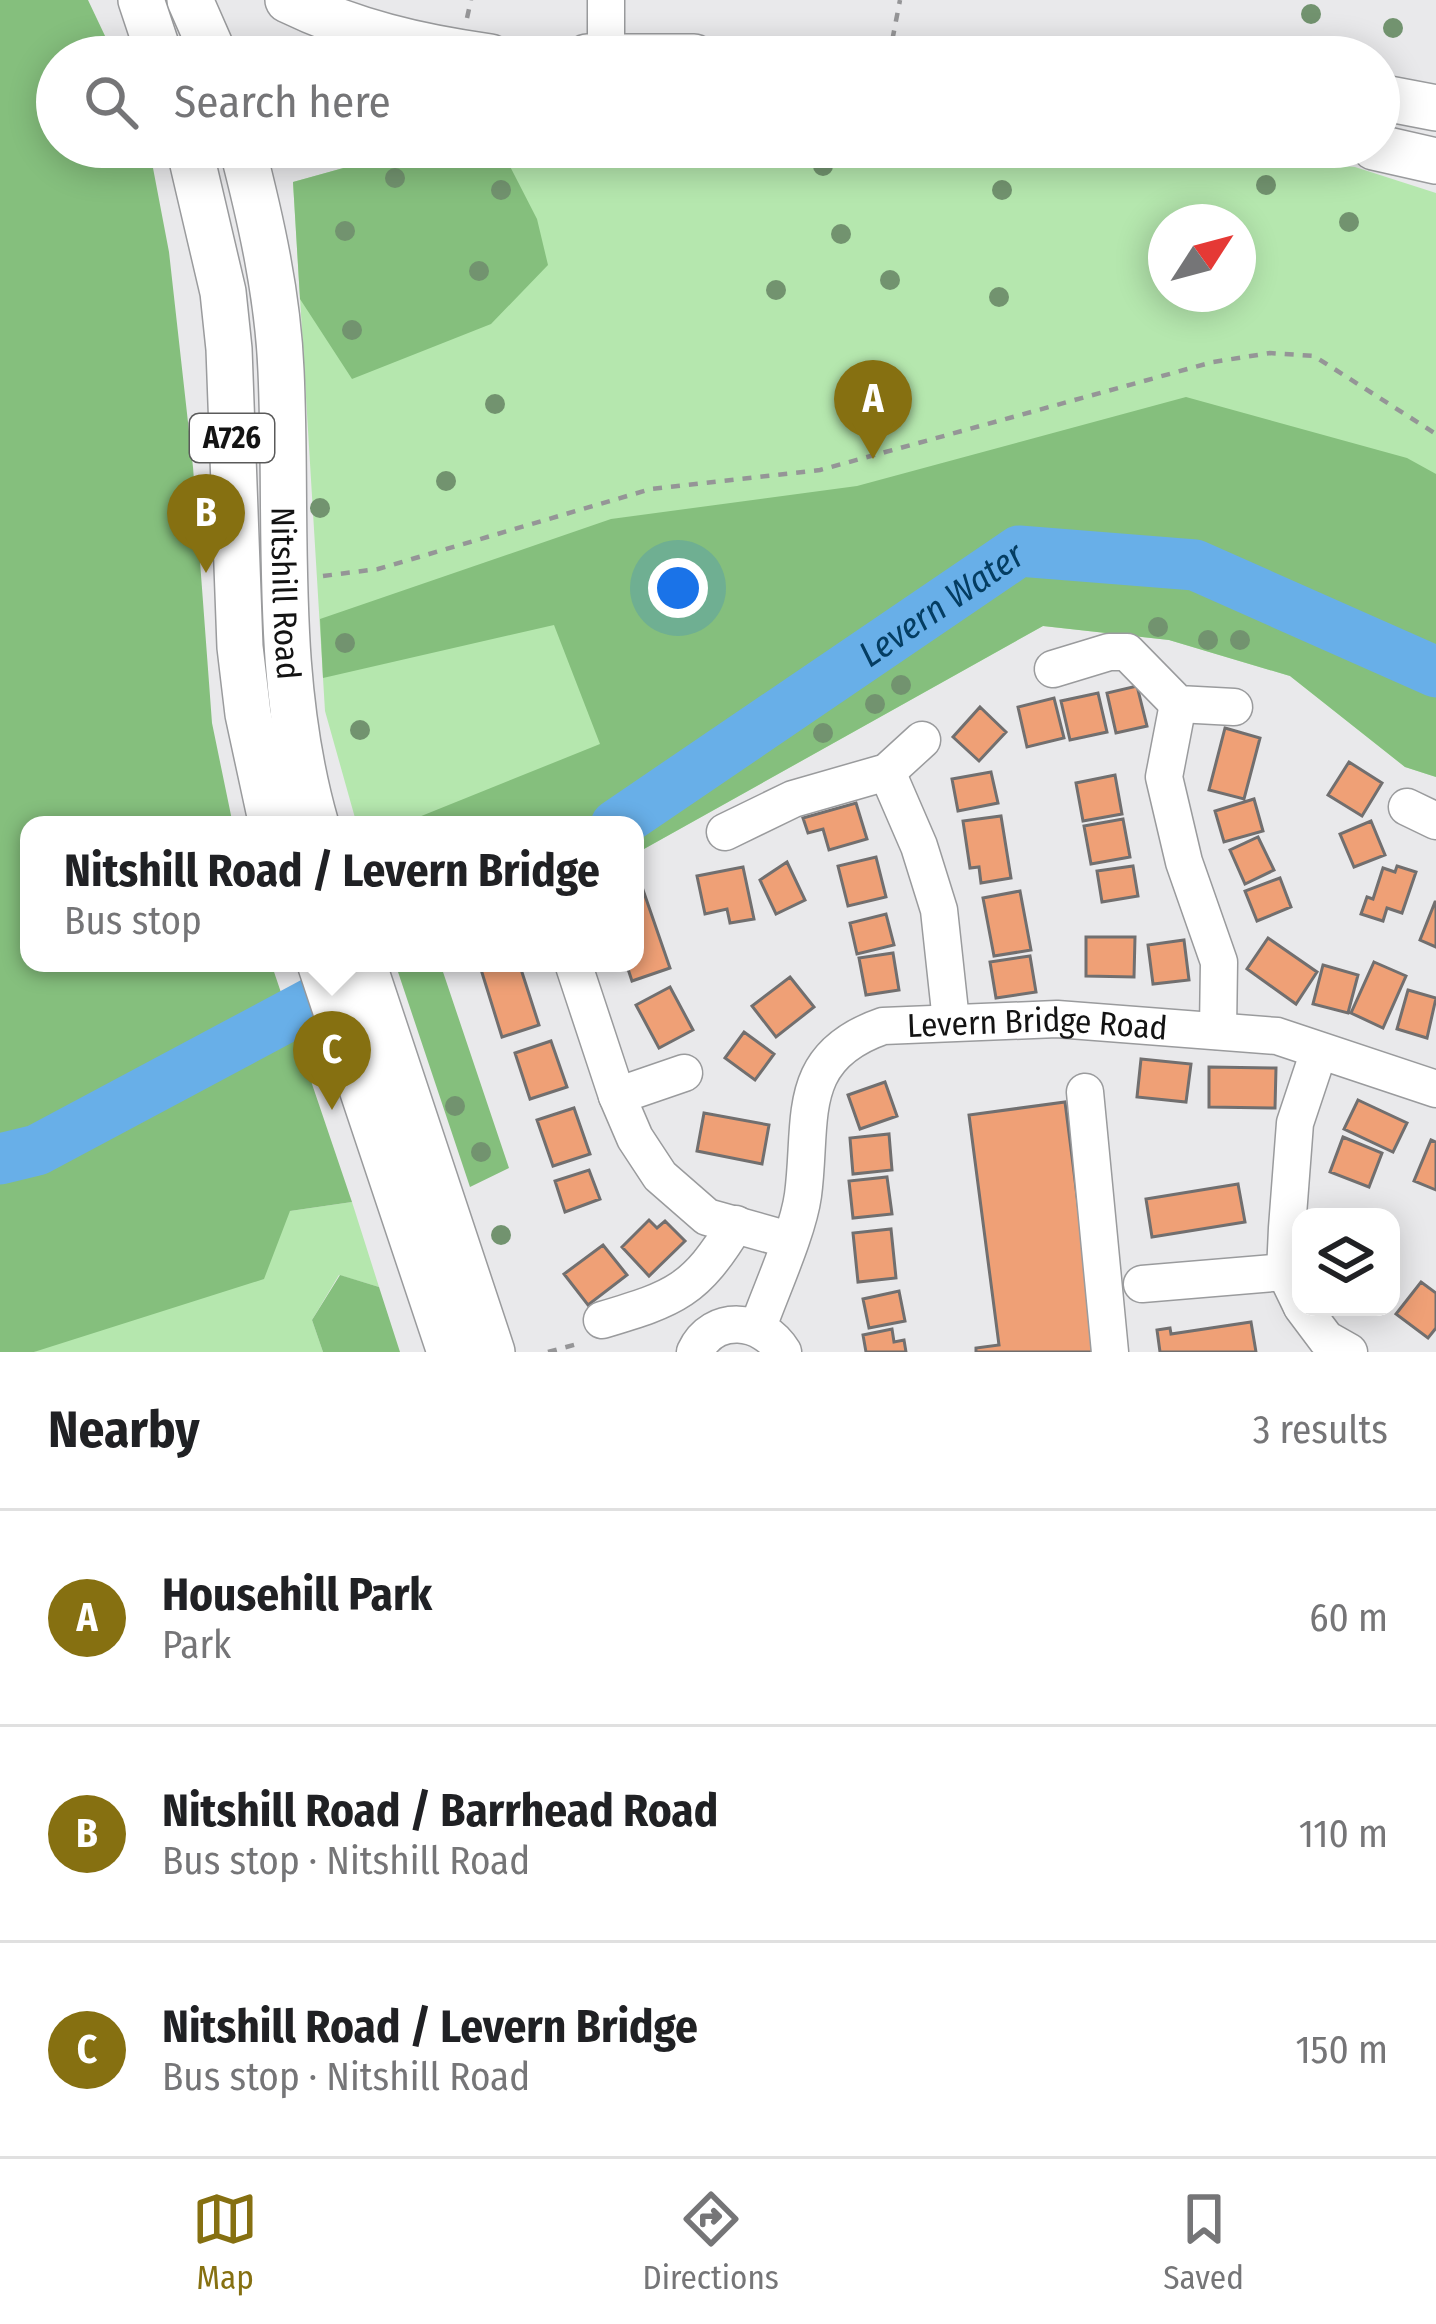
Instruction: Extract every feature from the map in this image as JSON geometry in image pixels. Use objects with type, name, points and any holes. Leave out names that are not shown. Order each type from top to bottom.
[{"type":"main road","points":[[141,0],[153,36]]},
{"type":"main road","points":[[190,0],[206,36]]},
{"type":"main road","points":[[288,0],[375,36]]},
{"type":"main road","points":[[1400,101],[1436,108]]},
{"type":"main road","points":[[1400,153],[1436,161]]},
{"type":"main road","name":"Nitshill Road","points":[[194,168],[223,292],[240,647],[248,714],[270,816]]},
{"type":"main road","name":"Nitshill Road","points":[[256,168],[281,368],[287,681],[314,816]]},
{"type":"main road","points":[[323,972],[450,1352]]},
{"type":"main road","points":[[366,972],[493,1352]]},
{"type":"street","points":[[606,0],[606,36]]},
{"type":"street","points":[[1053,670],[1109,652],[1127,652],[1178,704],[1234,707]]},
{"type":"street","points":[[1178,704],[1164,777],[1184,862],[1219,962],[1218,1031]]},
{"type":"street","points":[[725,832],[793,799],[887,772],[922,740]]},
{"type":"street","points":[[887,772],[940,910],[951,1022]]},
{"type":"street","points":[[576,972],[616,1096],[660,1176],[707,1217],[789,1240]]},
{"type":"street","name":"Levern Bridge Road","points":[[771,1340],[789,1240],[803,1198],[809,1096],[820,1072],[844,1045],[883,1025],[1057,1019],[1277,1036],[1436,1089]]},
{"type":"street","points":[[1295,1208],[1295,1124],[1319,1051]]},
{"type":"street","points":[[616,1096],[684,1073]]},
{"type":"street","points":[[1085,1091],[1110,1352]]},
{"type":"street","points":[[602,1320],[661,1303],[691,1285],[710,1266],[736,1224]]},
{"type":"street","points":[[1142,1284],[1292,1295]]},
{"type":"street","points":[[1310,1316],[1326,1339],[1348,1352]]},
{"type":"street","points":[[694,1352],[717,1328],[736,1324],[771,1340]]},
{"type":"path","points":[[894,36],[900,0]]},
{"type":"path","points":[[283,582],[378,569],[651,489],[820,470],[1214,362],[1270,352],[1314,356],[1436,434]]},
{"type":"green space","points":[[0,0],[88,0],[105,36],[36,36],[36,168],[153,168],[169,252],[193,467],[212,723],[231,816],[20,816],[20,972],[274,972],[352,1202],[290,1211],[264,1279],[34,1352],[0,1352]]},
{"type":"green space","points":[[343,168],[1358,168],[1436,193],[1436,777],[1405,767],[1290,676],[1169,640],[1043,626],[644,849],[644,816],[354,816],[325,711],[293,182]]},
{"type":"green space","points":[[343,168],[511,168],[537,219],[548,265],[491,324],[352,379],[300,299],[293,182]]},
{"type":"green space","points":[[1186,397],[1407,458],[1436,474],[1436,777],[1405,767],[1290,676],[1169,640],[1043,626],[644,849],[644,816],[421,816],[600,744],[554,625],[323,678],[320,619],[611,519],[857,486]]},
{"type":"green space","points":[[398,972],[443,972],[509,1168],[470,1187]]},
{"type":"green space","points":[[352,1202],[379,1287],[339,1275],[312,1320],[323,1352],[34,1352],[290,1211]]},
{"type":"green space","points":[[340,1275],[379,1287],[400,1352],[323,1352],[312,1320]]},
{"type":"building","points":[[1137,686],[1147,726],[1116,733],[1107,693]]},
{"type":"building","points":[[1098,693],[1107,732],[1070,740],[1061,701]]},
{"type":"building","points":[[1054,698],[1064,738],[1027,747],[1018,707]]},
{"type":"building","points":[[980,707],[1006,732],[979,761],[953,737]]},
{"type":"building","points":[[1225,728],[1260,738],[1244,799],[1209,790]]},
{"type":"building","points":[[1349,762],[1382,783],[1362,816],[1328,795]]},
{"type":"building","points":[[991,772],[998,803],[958,811],[952,779]]},
{"type":"building","points":[[1115,775],[1122,814],[1083,821],[1076,783]]},
{"type":"building","points":[[1254,799],[1263,831],[1224,842],[1215,811]]},
{"type":"building","points":[[856,803],[867,839],[829,850],[823,829],[808,833],[803,818]]},
{"type":"building","points":[[1001,816],[1011,878],[981,883],[979,867],[970,868],[963,821]]},
{"type":"building","points":[[1123,819],[1130,857],[1091,864],[1084,826]]},
{"type":"building","points":[[1371,821],[1385,855],[1354,867],[1340,834]]},
{"type":"building","points":[[1258,837],[1274,870],[1245,884],[1230,850]]},
{"type":"building","points":[[876,857],[886,897],[848,906],[838,866]]},
{"type":"building","points":[[787,862],[805,900],[776,914],[760,880]]},
{"type":"building","points":[[1133,866],[1138,896],[1102,902],[1097,871]]},
{"type":"building","points":[[1397,866],[1416,872],[1402,913],[1387,908],[1383,921],[1361,914],[1367,897],[1373,899],[1383,868],[1395,872]]},
{"type":"building","points":[[743,867],[754,919],[730,923],[727,909],[705,914],[697,876]]},
{"type":"building","points":[[1280,878],[1291,907],[1257,921],[1245,891]]},
{"type":"building","points":[[1020,891],[1031,950],[994,956],[983,898]]},
{"type":"building","points":[[644,893],[670,968],[632,981],[629,972],[644,972]]},
{"type":"building","points":[[1436,902],[1436,947],[1420,940]]},
{"type":"building","points":[[886,914],[894,945],[857,954],[850,923]]},
{"type":"building","points":[[1086,937],[1135,937],[1134,977],[1086,976]]},
{"type":"building","points":[[1268,938],[1317,972],[1296,1004],[1247,969]]},
{"type":"building","points":[[1184,940],[1189,980],[1153,984],[1148,945]]},
{"type":"building","points":[[893,953],[899,990],[866,995],[859,958]]},
{"type":"building","points":[[1030,956],[1036,992],[996,998],[990,962]]},
{"type":"building","points":[[1374,962],[1406,976],[1383,1028],[1351,1013]]},
{"type":"building","points":[[1323,965],[1358,975],[1348,1013],[1313,1004]]},
{"type":"building","points":[[482,972],[522,972],[539,1025],[502,1037]]},
{"type":"building","points":[[790,977],[814,1007],[776,1037],[752,1006]]},
{"type":"building","points":[[670,987],[693,1030],[659,1048],[636,1005]]},
{"type":"building","points":[[1408,990],[1436,998],[1427,1038],[1397,1029]]},
{"type":"building","points":[[744,1032],[774,1054],[755,1080],[725,1058]]},
{"type":"building","points":[[551,1041],[567,1087],[530,1099],[515,1053]]},
{"type":"building","points":[[1141,1059],[1191,1064],[1186,1102],[1137,1097]]},
{"type":"building","points":[[1209,1067],[1276,1068],[1275,1108],[1209,1107]]},
{"type":"building","points":[[885,1082],[897,1116],[860,1129],[848,1095]]},
{"type":"building","points":[[1358,1100],[1407,1123],[1393,1152],[1344,1129]]},
{"type":"building","points":[[1065,1102],[1097,1352],[976,1352],[976,1348],[999,1345],[969,1115]]},
{"type":"building","points":[[574,1108],[590,1154],[553,1166],[537,1120]]},
{"type":"building","points":[[704,1113],[769,1125],[762,1164],[697,1151]]},
{"type":"building","points":[[889,1134],[892,1170],[853,1174],[850,1138]]},
{"type":"building","points":[[1343,1137],[1382,1153],[1369,1187],[1330,1172]]},
{"type":"building","points":[[1431,1140],[1436,1142],[1436,1190],[1414,1181]]},
{"type":"building","points":[[589,1170],[600,1199],[565,1212],[555,1181]]},
{"type":"building","points":[[887,1177],[892,1214],[853,1218],[849,1181]]},
{"type":"building","points":[[1238,1184],[1245,1222],[1152,1237],[1146,1199]]},
{"type":"building","points":[[649,1220],[657,1228],[665,1221],[685,1241],[649,1276],[622,1247]]},
{"type":"building","points":[[891,1229],[896,1278],[858,1282],[853,1233]]},
{"type":"building","points":[[603,1245],[627,1275],[588,1305],[564,1274]]},
{"type":"building","points":[[1421,1282],[1436,1293],[1436,1328],[1428,1338],[1399,1316]]},
{"type":"building","points":[[899,1291],[905,1321],[869,1328],[863,1299]]},
{"type":"building","points":[[1251,1322],[1256,1352],[1160,1352],[1157,1330],[1170,1328],[1171,1334]]},
{"type":"building","points":[[892,1329],[894,1342],[904,1340],[906,1352],[866,1352],[863,1335]]},
{"type":"waterway","name":"Levern Water","points":[[629,816],[1019,551],[1195,565],[1436,672]]},
{"type":"waterway","name":"Levern Water","points":[[0,1159],[37,1150],[316,1001]]},
{"type":"place","name":"Househill Park","points":[[873,459]]},
{"type":"place","name":"Nitshill Road / Barrhead Road","points":[[206,573]]},
{"type":"place","name":"Nitshill Road / Levern Bridge","points":[[332,1110]]}]
